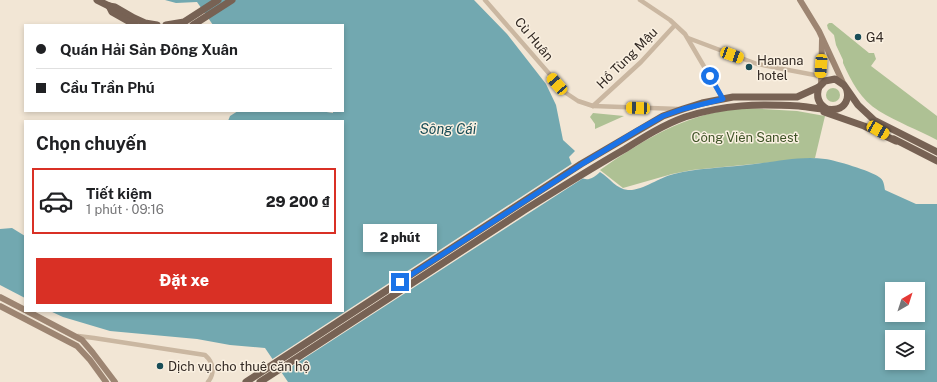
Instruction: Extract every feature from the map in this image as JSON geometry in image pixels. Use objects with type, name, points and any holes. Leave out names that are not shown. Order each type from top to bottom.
[{"type":"main road","points":[[97,0],[145,22],[153,24]]},
{"type":"main road","points":[[172,24],[184,22],[218,0]]},
{"type":"main road","points":[[195,24],[232,0]]},
{"type":"main road","points":[[109,6],[112,12],[134,24]]},
{"type":"main road","points":[[246,382],[659,119],[683,109],[723,99],[792,97],[806,94],[820,86],[825,81],[835,80],[845,87],[858,105],[874,120],[937,152]]},
{"type":"main road","points":[[820,86],[817,95],[818,100],[827,109]]},
{"type":"main road","points":[[835,110],[843,106],[846,102],[848,93],[845,87]]},
{"type":"main road","points":[[260,382],[584,167],[663,126],[684,118],[734,106],[764,105],[827,109],[835,110],[878,130],[896,141]]},
{"type":"main road","points":[[783,106],[829,113],[864,126],[937,161]]},
{"type":"street","name":"Cù Huân","points":[[486,0],[566,93],[578,101],[593,106],[683,109]]},
{"type":"street","points":[[640,0],[675,24],[688,38],[723,99]]},
{"type":"street","points":[[800,0],[819,31],[845,87]]},
{"type":"street","name":"Hồ Tùng Mậu","points":[[593,106],[641,62],[675,24]]},
{"type":"street","points":[[819,31],[822,47],[820,86]]},
{"type":"street","points":[[688,38],[757,64],[820,76]]},
{"type":"street","points":[[654,108],[660,112],[659,119]]},
{"type":"street","points":[[0,297],[24,310]]},
{"type":"street","points":[[0,306],[72,342],[81,350],[106,382]]},
{"type":"street","points":[[28,312],[76,336],[86,344],[115,382]]},
{"type":"street","points":[[72,342],[76,336]]},
{"type":"street","points":[[76,336],[205,355],[209,358],[213,366],[212,376],[208,382]]},
{"type":"green space","points":[[832,23],[869,53],[874,53],[876,59],[871,66],[937,116],[937,140],[879,111],[862,96],[846,70],[836,45],[834,35],[828,29],[827,25]]},
{"type":"green space","points":[[830,88],[836,88],[840,92],[840,98],[836,102],[830,102],[826,98],[826,92]]},
{"type":"green space","name":"Công Viên Sanest","points":[[747,108],[797,111],[825,116],[815,158],[692,170],[623,188],[600,170],[643,142],[689,120],[725,110]]},
{"type":"green space","points":[[593,113],[624,116],[595,129],[595,124],[590,117]]},
{"type":"water","name":"Sông Cái","points":[[165,0],[474,0],[507,34],[546,84],[556,105],[563,140],[575,151],[569,157],[571,163],[580,177],[584,179],[594,177],[600,172],[620,188],[633,190],[683,172],[815,158],[830,160],[861,169],[875,175],[884,183],[885,190],[916,204],[937,204],[937,382],[288,382],[265,348],[230,345],[197,339],[110,331],[63,317],[52,312],[344,312],[344,120],[228,120],[230,116],[236,112],[344,112],[344,24],[212,24],[197,2],[176,3]]},
{"type":"water","points":[[12,228],[24,235],[24,297],[0,285],[0,229]]},
{"type":"pier","points":[[573,163],[576,171],[585,177],[280,374],[271,360]]},
{"type":"place","name":"G4","points":[[858,37]]},
{"type":"place","name":"Hanana hotel","points":[[749,67]]},
{"type":"place","name":"Dịch vụ cho thuê căn hộ","points":[[160,366]]},
{"type":"route","points":[[400,282],[582,164],[638,130],[663,116],[702,103],[723,99],[710,76]]}]
